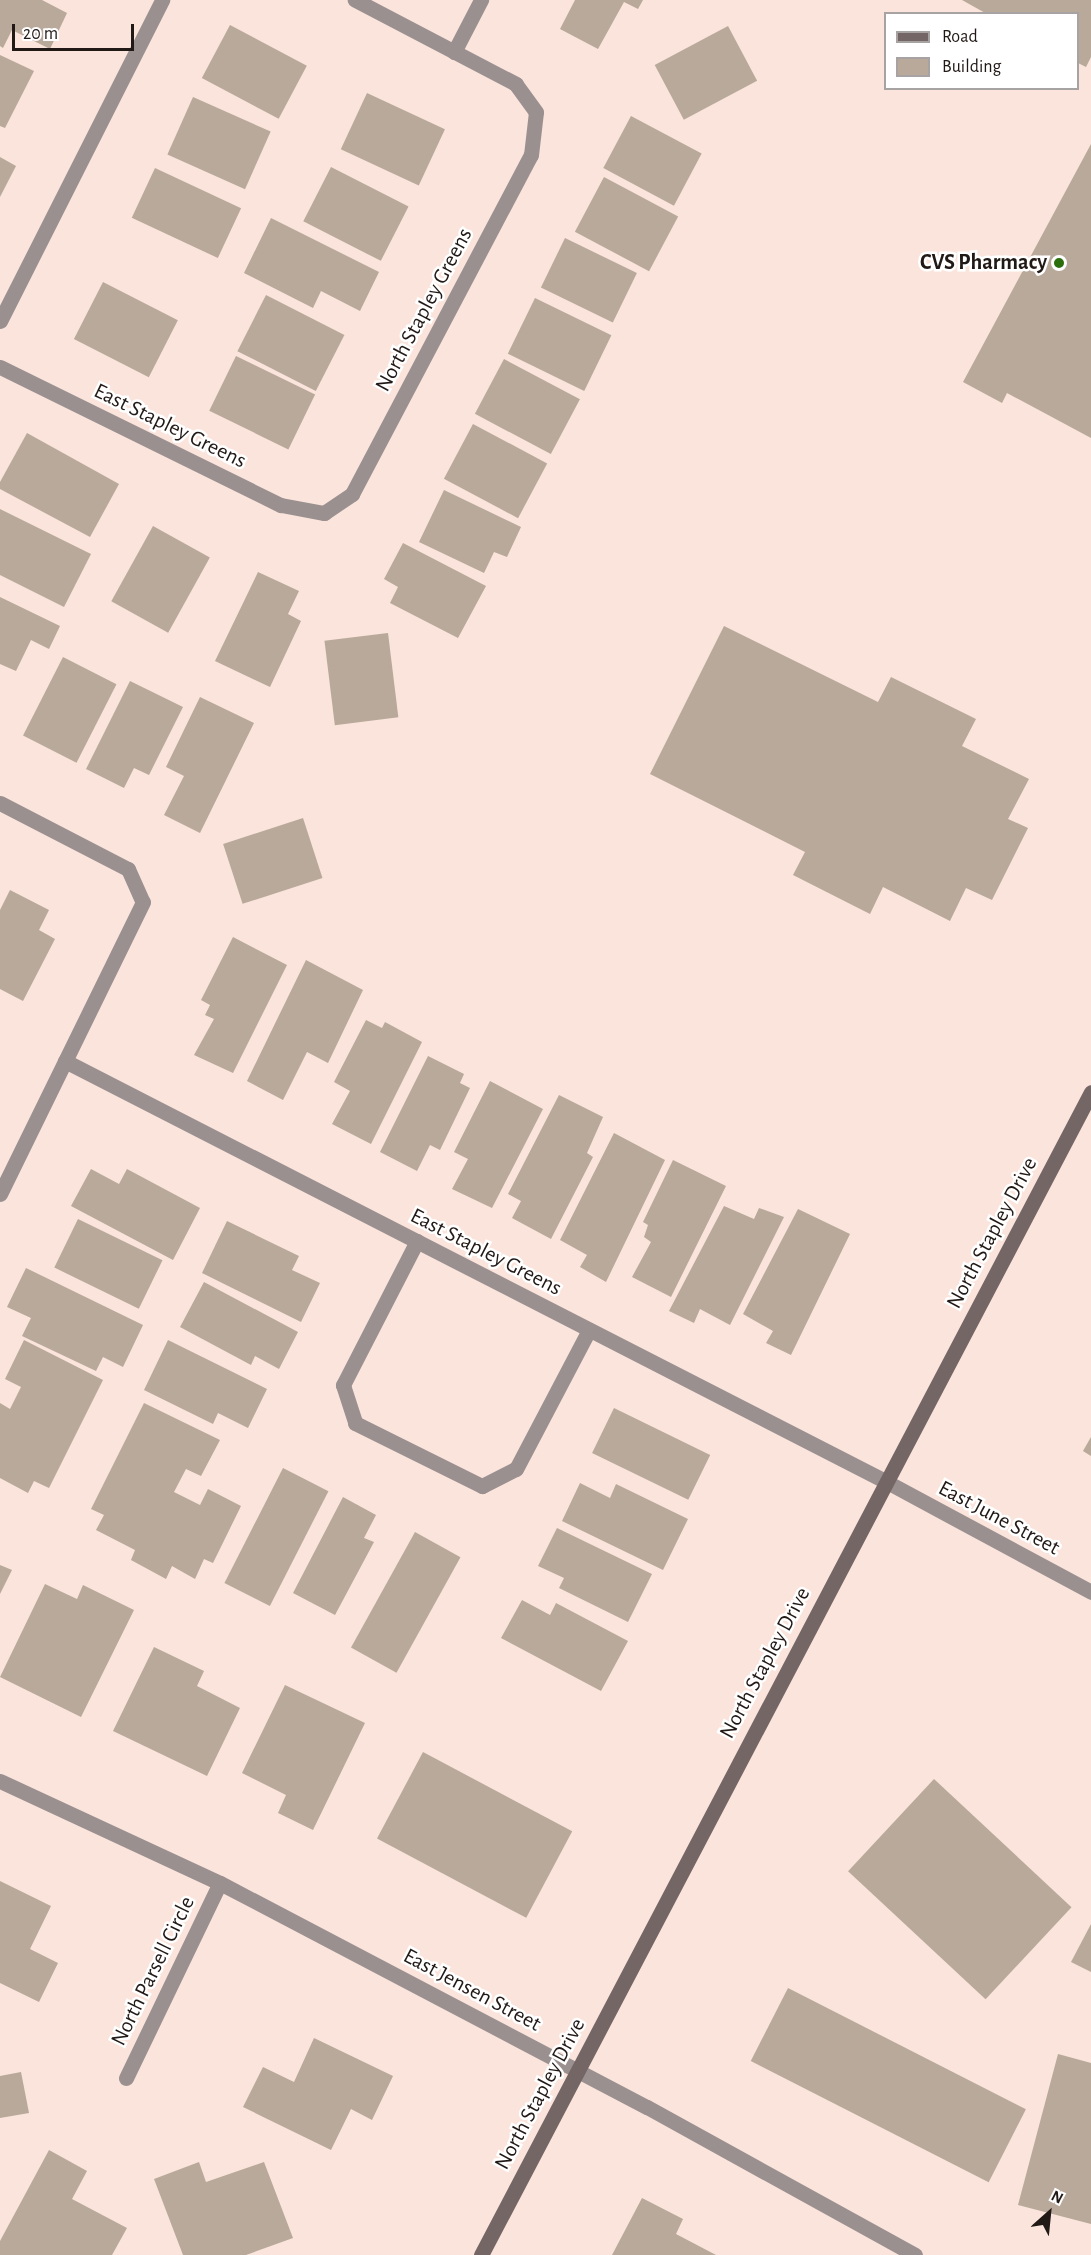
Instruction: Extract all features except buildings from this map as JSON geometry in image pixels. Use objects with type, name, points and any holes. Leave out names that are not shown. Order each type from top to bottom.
[{"type":"main road","name":"North Stapley Drive","points":[[481,2255],[1091,1092]]},
{"type":"street","points":[[0,321],[162,0]]},
{"type":"street","points":[[355,0],[454,52],[481,0]]},
{"type":"street","name":"North Stapley Greens","points":[[324,513],[352,494],[531,155],[536,112],[516,84],[454,52]]},
{"type":"street","name":"East Stapley Greens","points":[[0,367],[281,506],[324,513]]},
{"type":"street","points":[[0,803],[128,869],[143,902],[0,1194]]},
{"type":"street","name":"East Stapley Greens","points":[[65,1061],[887,1482]]},
{"type":"street","points":[[417,1241],[344,1385],[355,1423],[482,1486],[516,1468],[589,1330]]},
{"type":"street","name":"East June Street","points":[[887,1482],[1091,1592]]},
{"type":"street","name":"East Jensen Street","points":[[0,1781],[220,1883],[578,2070],[915,2255]]},
{"type":"street","name":"North Parsell Circle","points":[[126,2078],[220,1883]]},
{"type":"place","name":"CVS Pharmacy","points":[[1059,263]]}]
